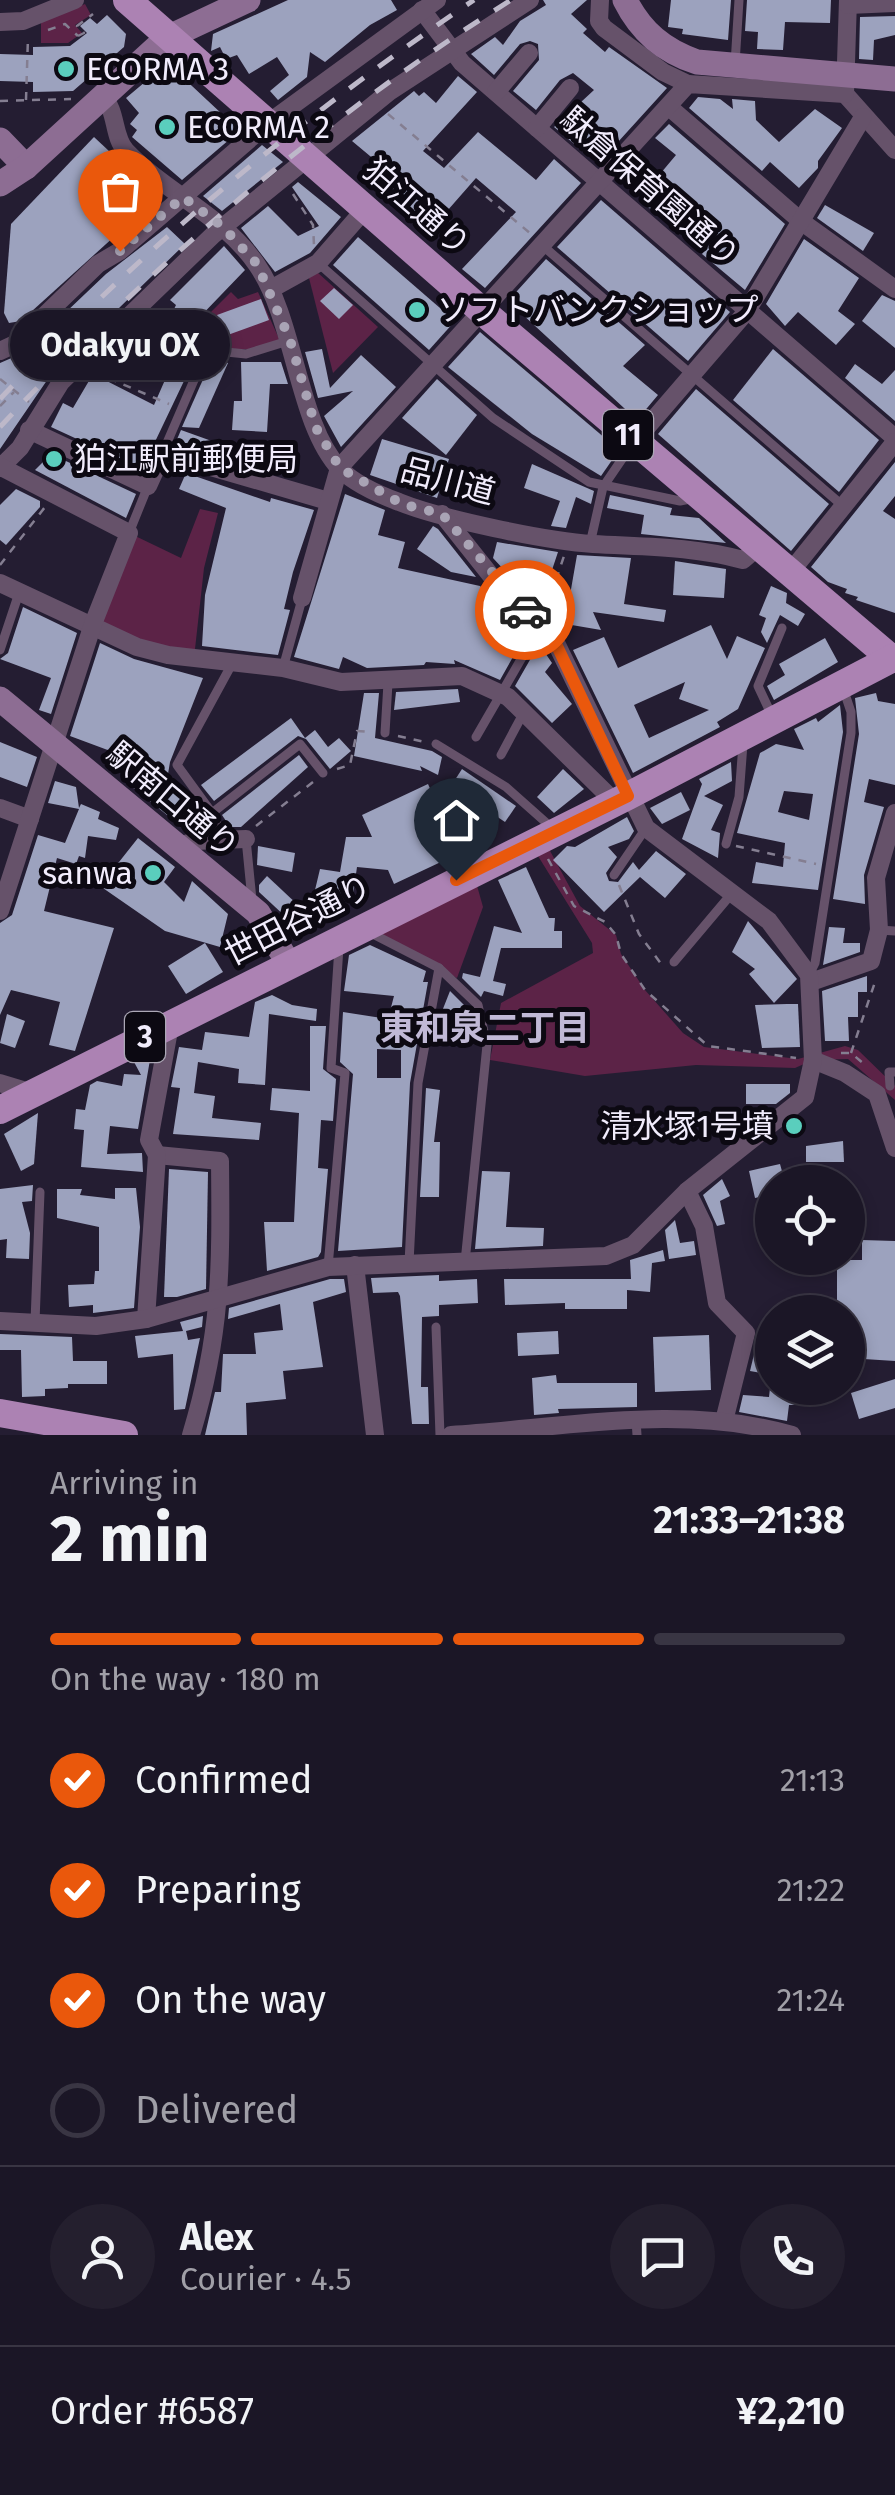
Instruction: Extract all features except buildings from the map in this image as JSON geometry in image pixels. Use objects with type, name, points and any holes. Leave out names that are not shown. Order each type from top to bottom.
[{"type":"main road","name":"狛江通り","points":[[127,0],[757,548],[893,658]]},
{"type":"main road","name":"世田谷通り","points":[[0,1110],[622,799],[893,658]]},
{"type":"main road","points":[[0,1413],[124,1435]]},
{"type":"street","points":[[0,22],[29,19],[75,0]]},
{"type":"street","points":[[0,910],[5,878],[30,819],[93,624],[129,533],[0,468],[20,448],[61,382],[140,307],[154,287],[222,226],[374,103],[530,0]]},
{"type":"street","points":[[600,0],[599,21],[604,28],[663,72],[688,84],[895,79]]},
{"type":"street","points":[[625,0],[640,26],[671,52],[697,62],[845,83]]},
{"type":"street","points":[[4,194],[26,167],[167,38],[238,2]]},
{"type":"street","points":[[895,3],[848,2],[845,83],[863,117],[895,150]]},
{"type":"street","points":[[0,352],[15,344],[98,264],[120,251],[267,124],[430,5]]},
{"type":"street","name":"駄倉保育園通り","points":[[430,5],[454,51],[496,92],[895,440]]},
{"type":"street","points":[[496,92],[530,52]]},
{"type":"street","points":[[302,598],[340,468],[688,84]]},
{"type":"street","points":[[537,128],[570,88]]},
{"type":"street","name":"品川道","points":[[102,96],[112,108],[122,148],[222,226],[257,264],[290,340],[316,428],[340,468],[390,498],[442,514],[569,541],[700,548],[743,560],[757,548]]},
{"type":"street","points":[[669,107],[802,222],[895,289]]},
{"type":"street","points":[[634,441],[746,311],[863,117]]},
{"type":"street","points":[[0,140],[26,167]]},
{"type":"street","points":[[271,289],[318,263],[366,208]]},
{"type":"street","points":[[29,430],[148,486],[163,453],[328,502]]},
{"type":"street","points":[[788,574],[895,440]]},
{"type":"street","points":[[442,514],[492,577],[557,646],[622,799]]},
{"type":"street","points":[[0,584],[137,647],[168,655],[282,668],[341,682],[462,676],[502,692],[622,799],[646,828],[769,921],[810,978],[809,1052],[813,1060],[806,1098],[688,1191],[632,1245],[606,1256],[328,1267],[146,1319],[96,1326],[0,1321]]},
{"type":"street","name":"駅南口通り","points":[[0,699],[252,908],[268,926],[289,964]]},
{"type":"street","points":[[0,808],[30,819]]},
{"type":"street","points":[[810,978],[871,962],[887,930],[886,879],[895,813]]},
{"type":"street","points":[[178,846],[246,839]]},
{"type":"street","points":[[146,1319],[158,1155],[149,1140],[170,1024]]},
{"type":"street","points":[[813,1060],[845,1073],[878,1094],[895,1148]]},
{"type":"street","points":[[0,1082],[33,1093]]},
{"type":"street","points":[[158,1155],[220,1162],[221,1299],[210,1374],[191,1435]]},
{"type":"street","points":[[688,1191],[704,1226],[717,1303],[746,1334],[724,1421]]},
{"type":"street","points":[[355,1265],[375,1435]]},
{"type":"street","points":[[451,1435],[724,1421],[792,1435]]},
{"type":"lane","points":[[735,67],[739,0]]},
{"type":"lane","points":[[542,246],[693,372],[844,508]]},
{"type":"lane","points":[[318,263],[493,418],[589,482],[680,502],[699,497]]},
{"type":"lane","points":[[163,453],[207,350],[246,354],[290,340]]},
{"type":"lane","points":[[590,544],[604,486],[634,441]]},
{"type":"lane","points":[[129,533],[148,486]]},
{"type":"lane","points":[[0,650],[20,590]]},
{"type":"lane","points":[[282,668],[302,598]]},
{"type":"lane","points":[[476,737],[540,626]]},
{"type":"lane","points":[[774,720],[758,686],[782,628]]},
{"type":"lane","points":[[224,839],[212,813],[176,765],[233,662]]},
{"type":"lane","points":[[384,733],[388,682]]},
{"type":"lane","points":[[810,978],[852,733],[851,712],[842,685]]},
{"type":"lane","points":[[501,755],[524,712]]},
{"type":"lane","points":[[726,844],[739,797],[743,736]]},
{"type":"lane","points":[[212,813],[300,744],[323,773]]},
{"type":"lane","points":[[436,744],[506,787],[547,836]]},
{"type":"lane","points":[[614,875],[646,828]]},
{"type":"lane","points":[[246,839],[252,908]]},
{"type":"lane","points":[[674,962],[733,892]]},
{"type":"lane","points":[[328,1267],[346,1073],[331,1068],[350,934],[439,968],[478,1005],[487,1045],[465,1262]]},
{"type":"lane","points":[[408,1263],[418,1083],[439,968]]},
{"type":"lane","points":[[890,1086],[889,1072],[895,1072]]},
{"type":"lane","points":[[35,1324],[40,1192]]},
{"type":"lane","points":[[436,1327],[440,1435]]},
{"type":"path","points":[[48,30],[66,24],[79,38],[84,33],[77,26],[93,14]]},
{"type":"path","points":[[26,100],[29,19]]},
{"type":"path","points":[[0,101],[73,99]]},
{"type":"path","points":[[374,103],[520,224]]},
{"type":"path","points":[[287,184],[312,225],[318,263]]},
{"type":"path","points":[[84,367],[180,410]]},
{"type":"path","points":[[0,379],[42,412]]},
{"type":"path","points":[[0,406],[14,391]]},
{"type":"path","points":[[0,565],[52,497]]},
{"type":"path","points":[[540,626],[569,541]]},
{"type":"path","points":[[246,839],[264,817],[323,773],[350,765],[356,732],[384,733],[436,744]]},
{"type":"path","points":[[547,836],[574,906],[605,922],[646,990],[708,1046],[813,1060]]},
{"type":"path","points":[[726,844],[828,867]]},
{"type":"path","points":[[614,875],[630,904],[639,934],[664,968],[674,962]]},
{"type":"shaded area","points":[[85,4],[91,15],[75,25],[82,33],[68,43],[41,43],[41,22]]},
{"type":"shaded area","points":[[317,272],[378,327],[333,373],[309,278]]},
{"type":"shaded area","points":[[231,292],[238,299],[258,292],[281,343],[235,349],[216,343],[196,327]]},
{"type":"shaded area","points":[[200,509],[218,513],[204,568],[194,658],[93,624],[129,533],[181,558]]},
{"type":"shaded area","points":[[549,849],[580,906],[616,935],[621,954],[645,990],[683,1033],[704,1047],[798,1059],[845,1046],[858,1050],[895,1086],[895,1100],[848,1059],[813,1060],[795,1068],[696,1065],[585,1076],[490,1060],[501,1003],[593,953],[592,943],[538,856]]},
{"type":"shaded area","points":[[476,882],[483,907],[457,978],[376,935]]},
{"type":"railway","points":[[0,399],[110,290],[226,186],[348,90],[474,0]]},
{"type":"railway","points":[[0,427],[117,309],[242,197],[373,94],[511,0]]},
{"type":"way so far","points":[[120,251],[183,197],[222,226],[257,264],[271,289],[316,428],[340,468],[366,487],[402,504],[442,514],[492,577],[525,610]]},
{"type":"place","name":"ECORMA 3","points":[[66,69]]},
{"type":"place","name":"ECORMA 2","points":[[167,127]]},
{"type":"place","name":"Odakyu OX","points":[[120,251]]},
{"type":"place","name":"ソフトバンクショップ","points":[[417,310]]},
{"type":"place","name":"狛江駅前郵便局","points":[[54,459]]},
{"type":"place","name":"sanwa","points":[[153,873]]},
{"type":"place","name":"清水塚1号墳","points":[[794,1126]]},
{"type":"district","name":"東和泉二丁目","points":[[485,1028]]},
{"type":"route","points":[[456,880],[628,796],[557,646],[525,610]]}]
